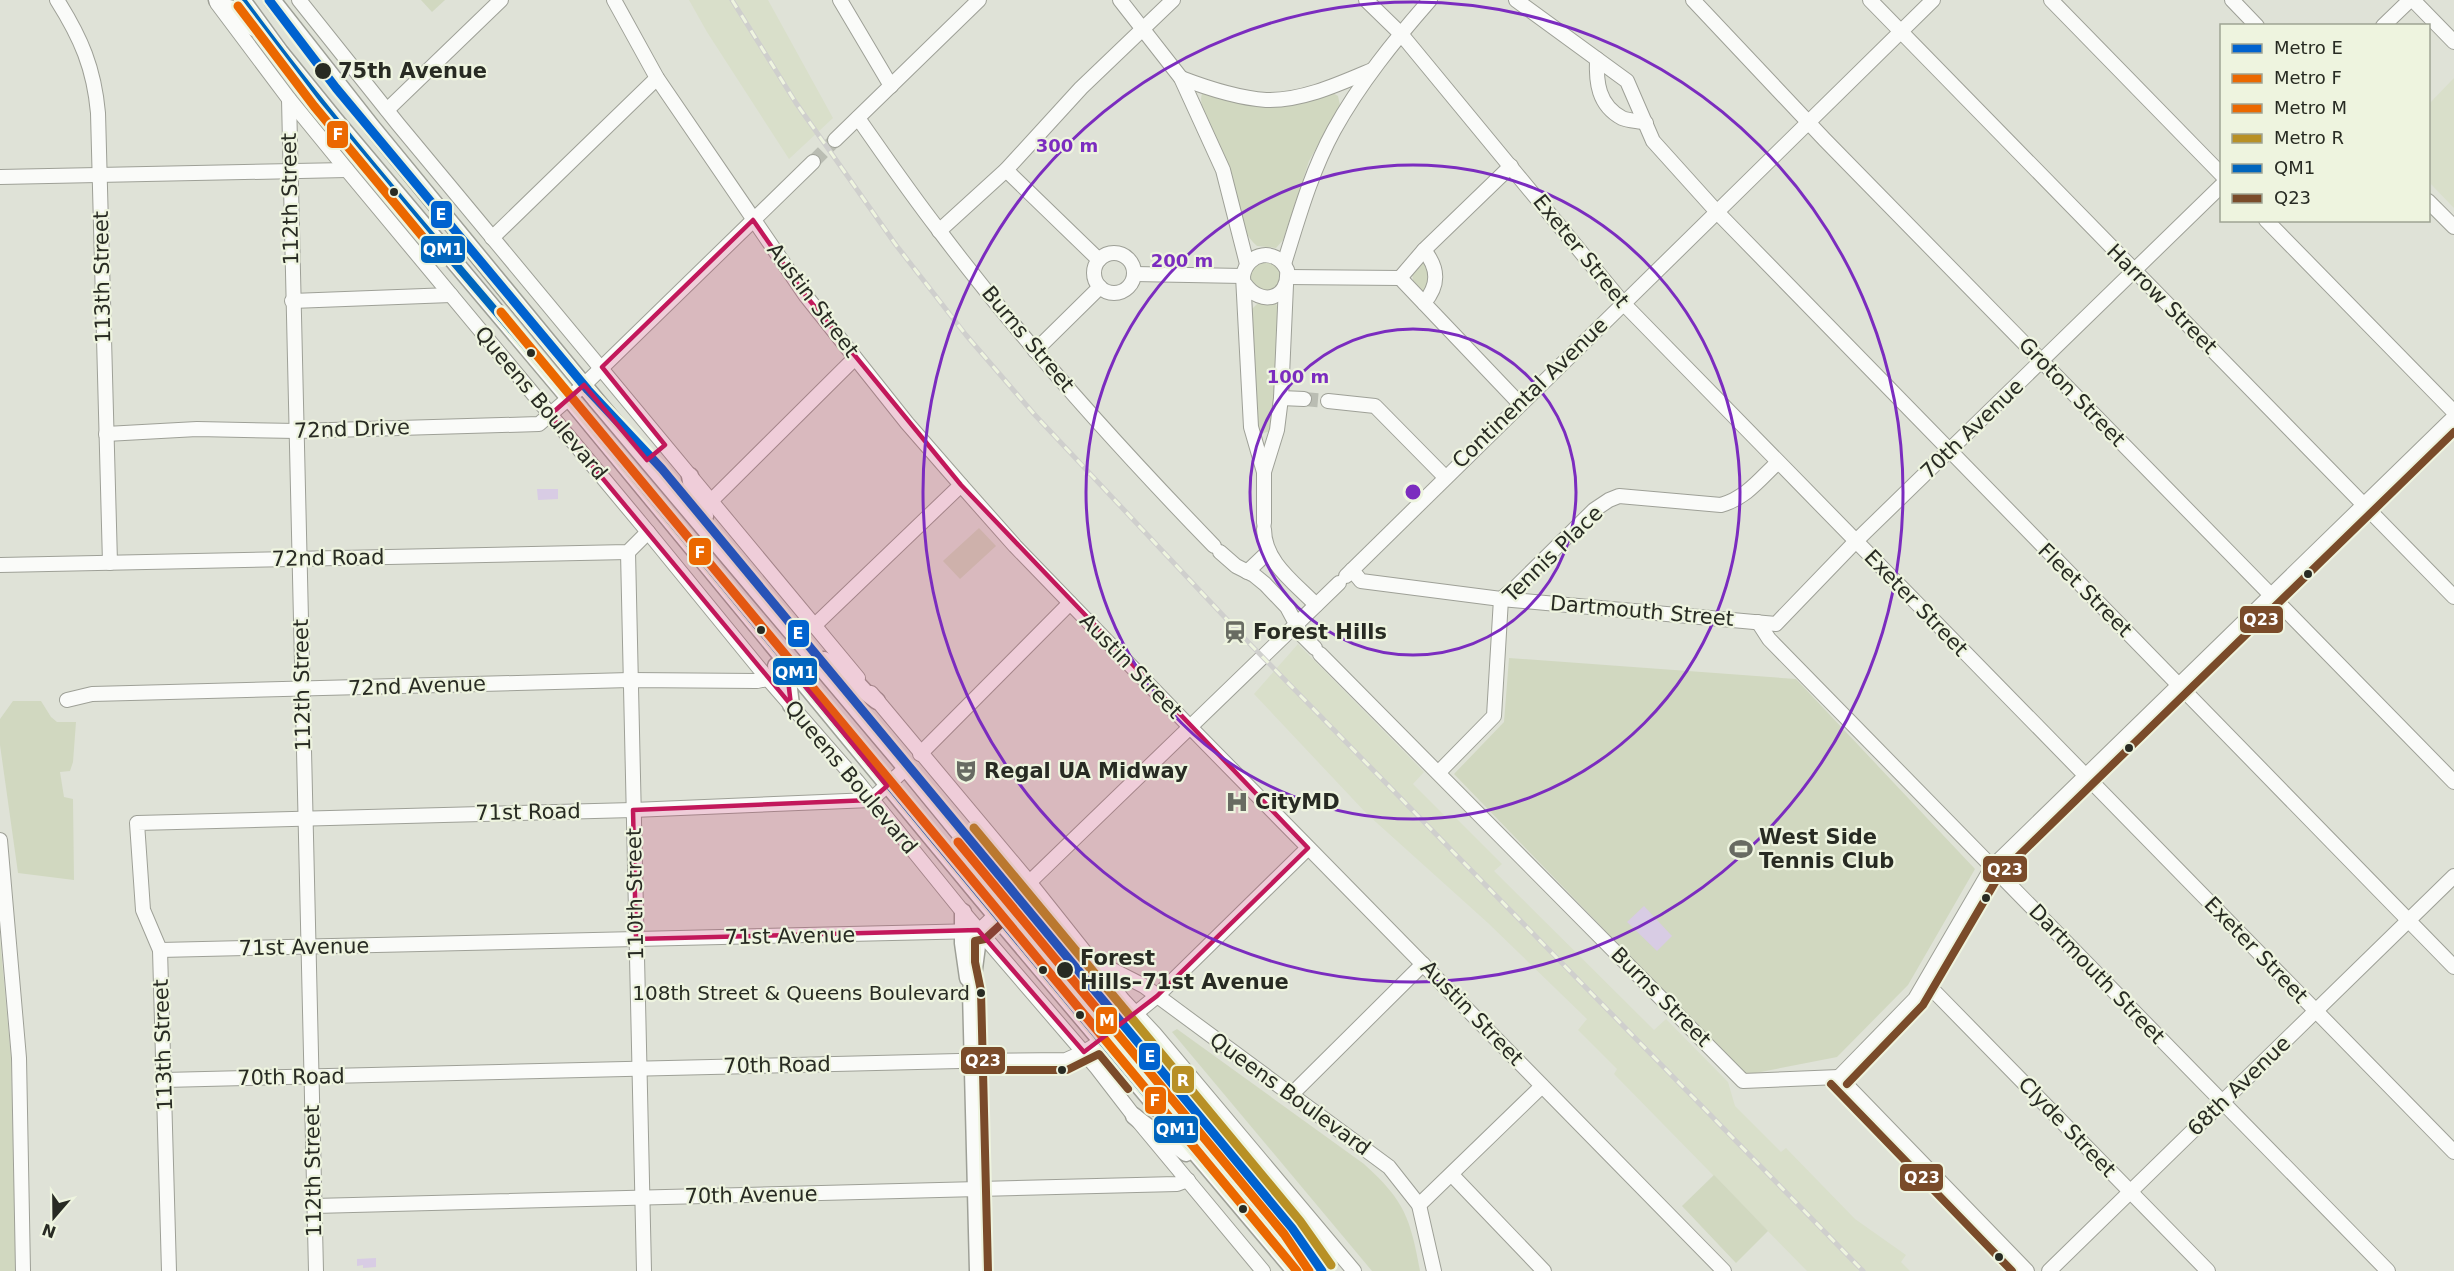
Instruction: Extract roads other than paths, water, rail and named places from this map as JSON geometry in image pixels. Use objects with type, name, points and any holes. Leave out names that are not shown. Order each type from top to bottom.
[{"type":"main road","points":[[216,0],[225,7],[233,9],[280,52]]},
{"type":"main road","name":"Queens Boulevard","points":[[242,0],[280,52],[569,398],[887,786],[1295,1271]]},
{"type":"main road","points":[[272,0],[370,126],[584,385],[1324,1271]]},
{"type":"main road","points":[[690,476],[694,499],[732,560]]},
{"type":"main road","points":[[734,600],[757,640],[788,681],[791,705]]},
{"type":"main road","points":[[802,644],[851,677],[877,701]]},
{"type":"main road","points":[[963,912],[972,931],[971,991],[978,1271]]},
{"type":"main road","points":[[1134,1116],[1156,1135],[1165,1136],[1213,1175]]},
{"type":"street","name":"113th Street","points":[[57,0],[73,25],[90,63],[98,113],[110,563]]},
{"type":"street","name":"Queens Boulevard","points":[[216,0],[289,99],[347,170],[963,912]]},
{"type":"street","name":"Queens Boulevard","points":[[299,0],[492,238],[602,367],[920,754],[1030,883],[1123,1000],[1354,1271]]},
{"type":"street","points":[[387,110],[501,0]]},
{"type":"street","name":"Austin Street","points":[[614,0],[657,78],[806,296],[960,485],[1190,727],[1724,1271]]},
{"type":"street","points":[[840,0],[891,86]]},
{"type":"street","points":[[835,140],[979,0]]},
{"type":"street","points":[[1120,0],[1181,78],[1223,170],[1245,275],[1251,293],[1260,298],[1270,298],[1280,293],[1309,186],[1334,131],[1372,70],[1430,0]]},
{"type":"street","points":[[939,231],[1006,170],[1081,88],[1173,0]]},
{"type":"street","name":"Exeter Street","points":[[1366,0],[1401,34],[1623,303],[2454,1152]]},
{"type":"street","name":"Fleet Street","points":[[1516,0],[1627,81],[1653,141],[1717,212],[2454,967]]},
{"type":"street","name":"Groton Street","points":[[1693,0],[1808,122],[2454,782]]},
{"type":"street","name":"Harrow Street","points":[[1869,0],[2454,597]]},
{"type":"street","points":[[1900,32],[1933,0]]},
{"type":"street","points":[[2051,0],[2220,173]]},
{"type":"street","points":[[2232,0],[2255,24]]},
{"type":"street","points":[[2385,24],[2411,0],[2454,42]]},
{"type":"street","name":"Continental Avenue","points":[[1296,623],[1900,32]]},
{"type":"street","points":[[1597,59],[1596,86],[1607,105],[1622,118],[1646,123]]},
{"type":"street","points":[[1181,78],[1250,97],[1275,99],[1312,93],[1372,70]]},
{"type":"street","points":[[492,238],[657,78]]},
{"type":"street","name":"112th Street","points":[[289,99],[298,558],[303,689],[303,818],[315,1271]]},
{"type":"street","name":"Burns Street","points":[[858,118],[939,231],[1035,351],[1107,432],[1217,549],[1236,566],[1259,579],[1287,607],[1302,635],[1743,1081],[1839,1077]]},
{"type":"street","name":"72nd Drive","points":[[106,434],[197,429],[297,431],[539,424],[584,385],[813,162]]},
{"type":"street","points":[[1400,278],[1424,250],[1511,166]]},
{"type":"street","points":[[0,177],[347,170]]},
{"type":"street","points":[[1006,170],[1100,260]]},
{"type":"street","name":"70th Avenue","points":[[1776,624],[1856,541],[2220,186]]},
{"type":"street","points":[[2430,203],[2454,227]]},
{"type":"street","points":[[2268,222],[2454,412]]},
{"type":"street","points":[[1424,250],[1432,260],[1436,275],[1432,294],[1424,303]]},
{"type":"street","points":[[1114,254],[1122,255],[1128,260],[1134,274],[1132,283],[1125,290],[1117,293],[1107,292],[1100,287],[1094,273],[1100,260],[1114,254]]},
{"type":"street","points":[[1264,472],[1277,430],[1281,398],[1286,275],[1276,257],[1266,254],[1255,257],[1245,275],[1251,427],[1264,472],[1264,526],[1268,552],[1276,564],[1316,605]]},
{"type":"street","points":[[1134,274],[1245,275]]},
{"type":"street","points":[[1286,275],[1400,278],[1520,404]]},
{"type":"street","points":[[1035,351],[1100,287]]},
{"type":"street","points":[[292,300],[452,295]]},
{"type":"street","points":[[711,501],[855,358]]},
{"type":"street","points":[[1281,398],[1304,399]]},
{"type":"street","points":[[1328,401],[1375,406],[1445,477]]},
{"type":"street","points":[[2027,1271],[1839,1077],[1915,999],[1992,867],[2454,417]]},
{"type":"street","name":"Tennis Place","points":[[1439,772],[1494,716],[1501,598],[1516,587],[1594,510],[1619,496],[1721,505],[1735,501],[1747,492],[1778,462]]},
{"type":"street","points":[[815,625],[960,485]]},
{"type":"street","points":[[628,552],[648,532]]},
{"type":"street","name":"72nd Road","points":[[0,565],[628,552]]},
{"type":"street","name":"110th Street","points":[[628,552],[644,1271]]},
{"type":"street","points":[[1247,572],[1268,552]]},
{"type":"street","name":"Dartmouth Street","points":[[1344,578],[1501,598],[1776,624]]},
{"type":"street","points":[[920,754],[1070,603]]},
{"type":"street","name":"Dartmouth Street","points":[[1758,622],[1769,639],[2388,1271]]},
{"type":"street","points":[[1263,1271],[1084,1052],[972,931],[996,915],[1030,883],[1296,623]]},
{"type":"street","name":"72nd Avenue","points":[[67,700],[92,694],[630,680],[757,681],[768,679]]},
{"type":"street","points":[[871,800],[906,768]]},
{"type":"street","name":"71st Road","points":[[137,822],[633,810],[871,800]]},
{"type":"street","name":"113th Street","points":[[137,822],[143,910],[160,950],[169,1271]]},
{"type":"street","points":[[0,840],[19,1058],[23,1271]]},
{"type":"street","name":"70th Road","points":[[164,1080],[973,1060],[1066,1060],[1102,1041],[1157,996],[1308,848]]},
{"type":"street","name":"68th Avenue","points":[[2049,1271],[2454,876]]},
{"type":"street","name":"71st Avenue","points":[[160,950],[972,931]]},
{"type":"street","name":"Queens Boulevard","points":[[1093,960],[1124,975],[1157,996],[1384,1163],[1419,1205],[1434,1271]]},
{"type":"street","points":[[1291,1095],[1424,964]]},
{"type":"street","name":"Clyde Street","points":[[1926,983],[2208,1271]]},
{"type":"street","points":[[1419,1205],[1542,1086]]},
{"type":"street","points":[[1452,1174],[1544,1271]]},
{"type":"street","name":"70th Avenue","points":[[314,1206],[976,1190],[1177,1184],[1188,1180]]},
{"type":"tunnel","points":[[813,162],[835,140]]},
{"type":"tunnel","points":[[1304,399],[1328,401]]},
{"type":"railway","points":[[732,0],[796,103],[896,245],[966,335],[1034,414],[1248,642],[1863,1271]]},
{"type":"metro line","name":"E","points":[[269,0],[336,88],[588,390],[662,469],[1292,1228],[1322,1271]]},
{"type":"metro line","name":"F","points":[[238,6],[314,106],[442,260]]},
{"type":"metro line","name":"F","points":[[501,312],[1297,1271]]},
{"type":"metro line","name":"R","points":[[974,828],[1300,1221],[1331,1265]]},
{"type":"metro line","name":"M","points":[[958,842],[1284,1234],[1309,1271]]},
{"type":"place","name":"75th Avenue","points":[[323,71]]},
{"type":"place","name":"Forest Hills","points":[[1235,632]]},
{"type":"place","name":"Regal UA Midway","points":[[966,771]]},
{"type":"place","name":"CityMD","points":[[1237,802]]},
{"type":"place","name":"West Side Tennis Club","points":[[1741,849]]},
{"type":"place","name":"Forest Hills–71st Avenue","points":[[1065,970]]},
{"type":"place","name":"108th Street & Queens Boulevard","points":[[981,993]]}]
